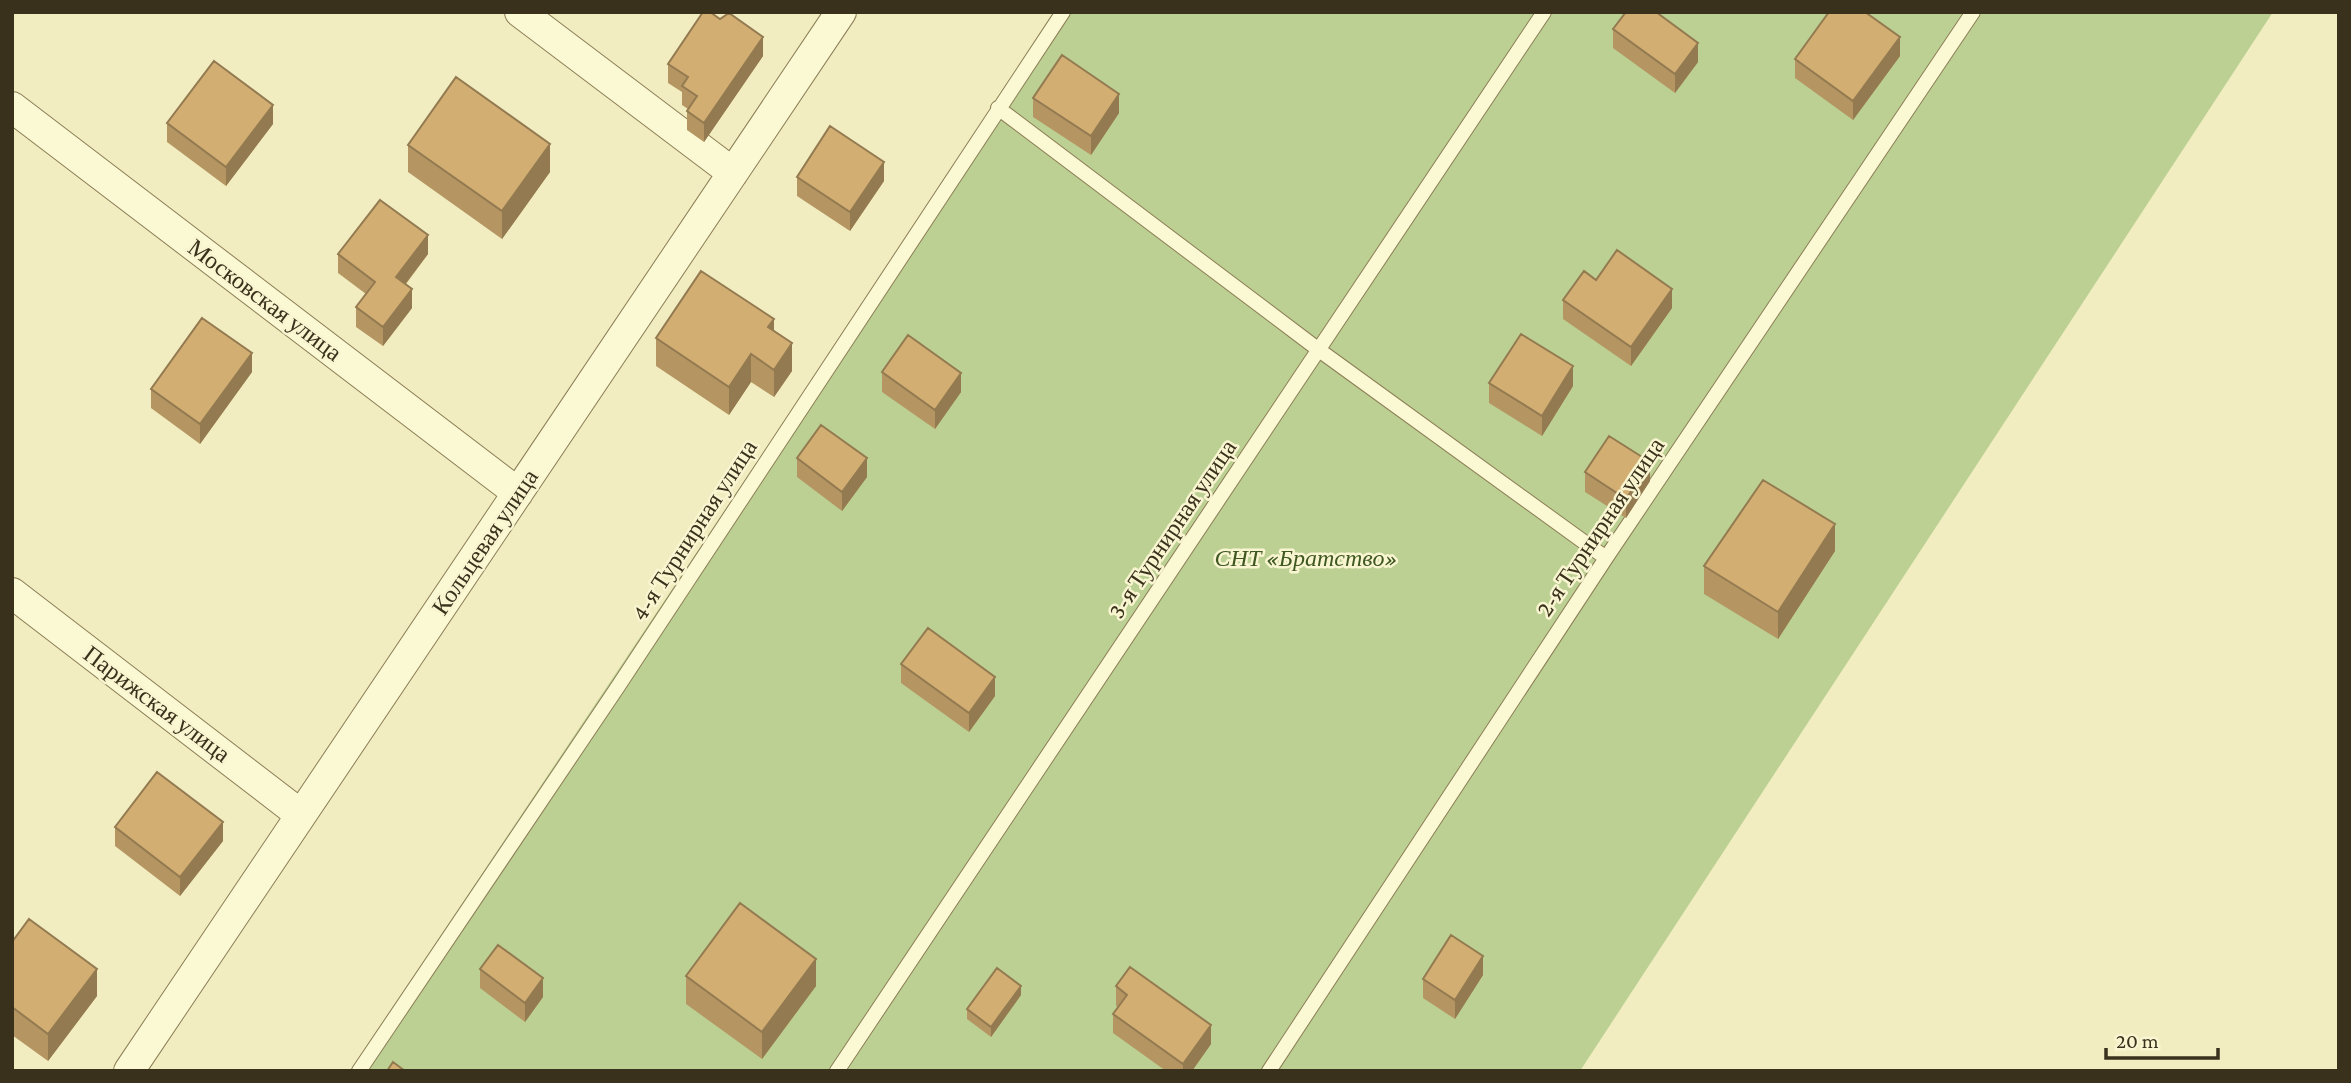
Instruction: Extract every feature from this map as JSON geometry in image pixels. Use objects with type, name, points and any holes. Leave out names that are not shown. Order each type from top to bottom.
[{"type":"street","points":[[520,12],[733,173]]},
{"type":"street","name":"Кольцевая улица","points":[[129,1071],[841,12]]},
{"type":"street","name":"Московская улица","points":[[12,107],[518,493]]},
{"type":"street","name":"Парижская улица","points":[[12,593],[301,815]]},
{"type":"lane","name":"4-я Турнирная улица","points":[[359,1071],[625,677],[1063,12]]},
{"type":"lane","name":"3-я Турнирная улица","points":[[837,1071],[1544,12]]},
{"type":"lane","name":"2-я Турнирная улица","points":[[1269,1071],[1606,558],[1973,12]]},
{"type":"lane","points":[[998,108],[1319,350],[1606,558]]},
{"type":"green space","name":"СНТ «Братство»","points":[[1058,12],[2273,12],[1580,1071],[350,1071]]},
{"type":"building","points":[[703,12],[710,12],[720,19],[729,13],[763,37],[704,123],[687,111],[697,96],[682,86],[688,77],[668,64]]},
{"type":"building","points":[[1626,12],[1656,12],[1698,43],[1675,74],[1613,29]]},
{"type":"building","points":[[1829,12],[1865,12],[1900,37],[1853,101],[1795,59]]},
{"type":"building","points":[[1062,55],[1119,94],[1091,136],[1033,98]]},
{"type":"building","points":[[214,61],[273,105],[226,167],[167,123]]},
{"type":"building","points":[[456,77],[550,144],[502,211],[408,145]]},
{"type":"building","points":[[830,126],[884,162],[850,212],[797,177]]},
{"type":"building","points":[[380,200],[428,235],[396,277],[412,289],[383,327],[356,307],[375,282],[338,254]]},
{"type":"building","points":[[1617,250],[1672,289],[1631,347],[1563,300],[1584,271],[1596,280]]},
{"type":"building","points":[[701,271],[774,319],[768,327],[792,343],[774,370],[751,354],[729,387],[656,338]]},
{"type":"building","points":[[202,318],[252,353],[200,424],[151,389]]},
{"type":"building","points":[[1521,334],[1573,366],[1542,416],[1489,383]]},
{"type":"building","points":[[908,335],[961,373],[935,410],[882,372]]},
{"type":"building","points":[[821,425],[867,458],[842,492],[797,458]]},
{"type":"building","points":[[1609,436],[1650,462],[1626,499],[1585,472]]},
{"type":"building","points":[[1763,480],[1835,524],[1778,612],[1704,566]]},
{"type":"building","points":[[928,628],[995,677],[969,713],[901,664]]},
{"type":"building","points":[[157,772],[223,822],[180,877],[115,827]]},
{"type":"building","points":[[740,903],[816,959],[762,1032],[686,976]]},
{"type":"building","points":[[29,919],[97,969],[48,1034],[12,1007],[12,942]]},
{"type":"building","points":[[1451,935],[1483,956],[1455,1000],[1423,979]]},
{"type":"building","points":[[498,945],[543,978],[525,1003],[480,969]]},
{"type":"building","points":[[1130,967],[1211,1025],[1183,1064],[1113,1014],[1127,995],[1116,986]]},
{"type":"building","points":[[997,968],[1021,986],[991,1027],[967,1009]]},
{"type":"building","points":[[393,1062],[405,1071],[387,1071]]}]
